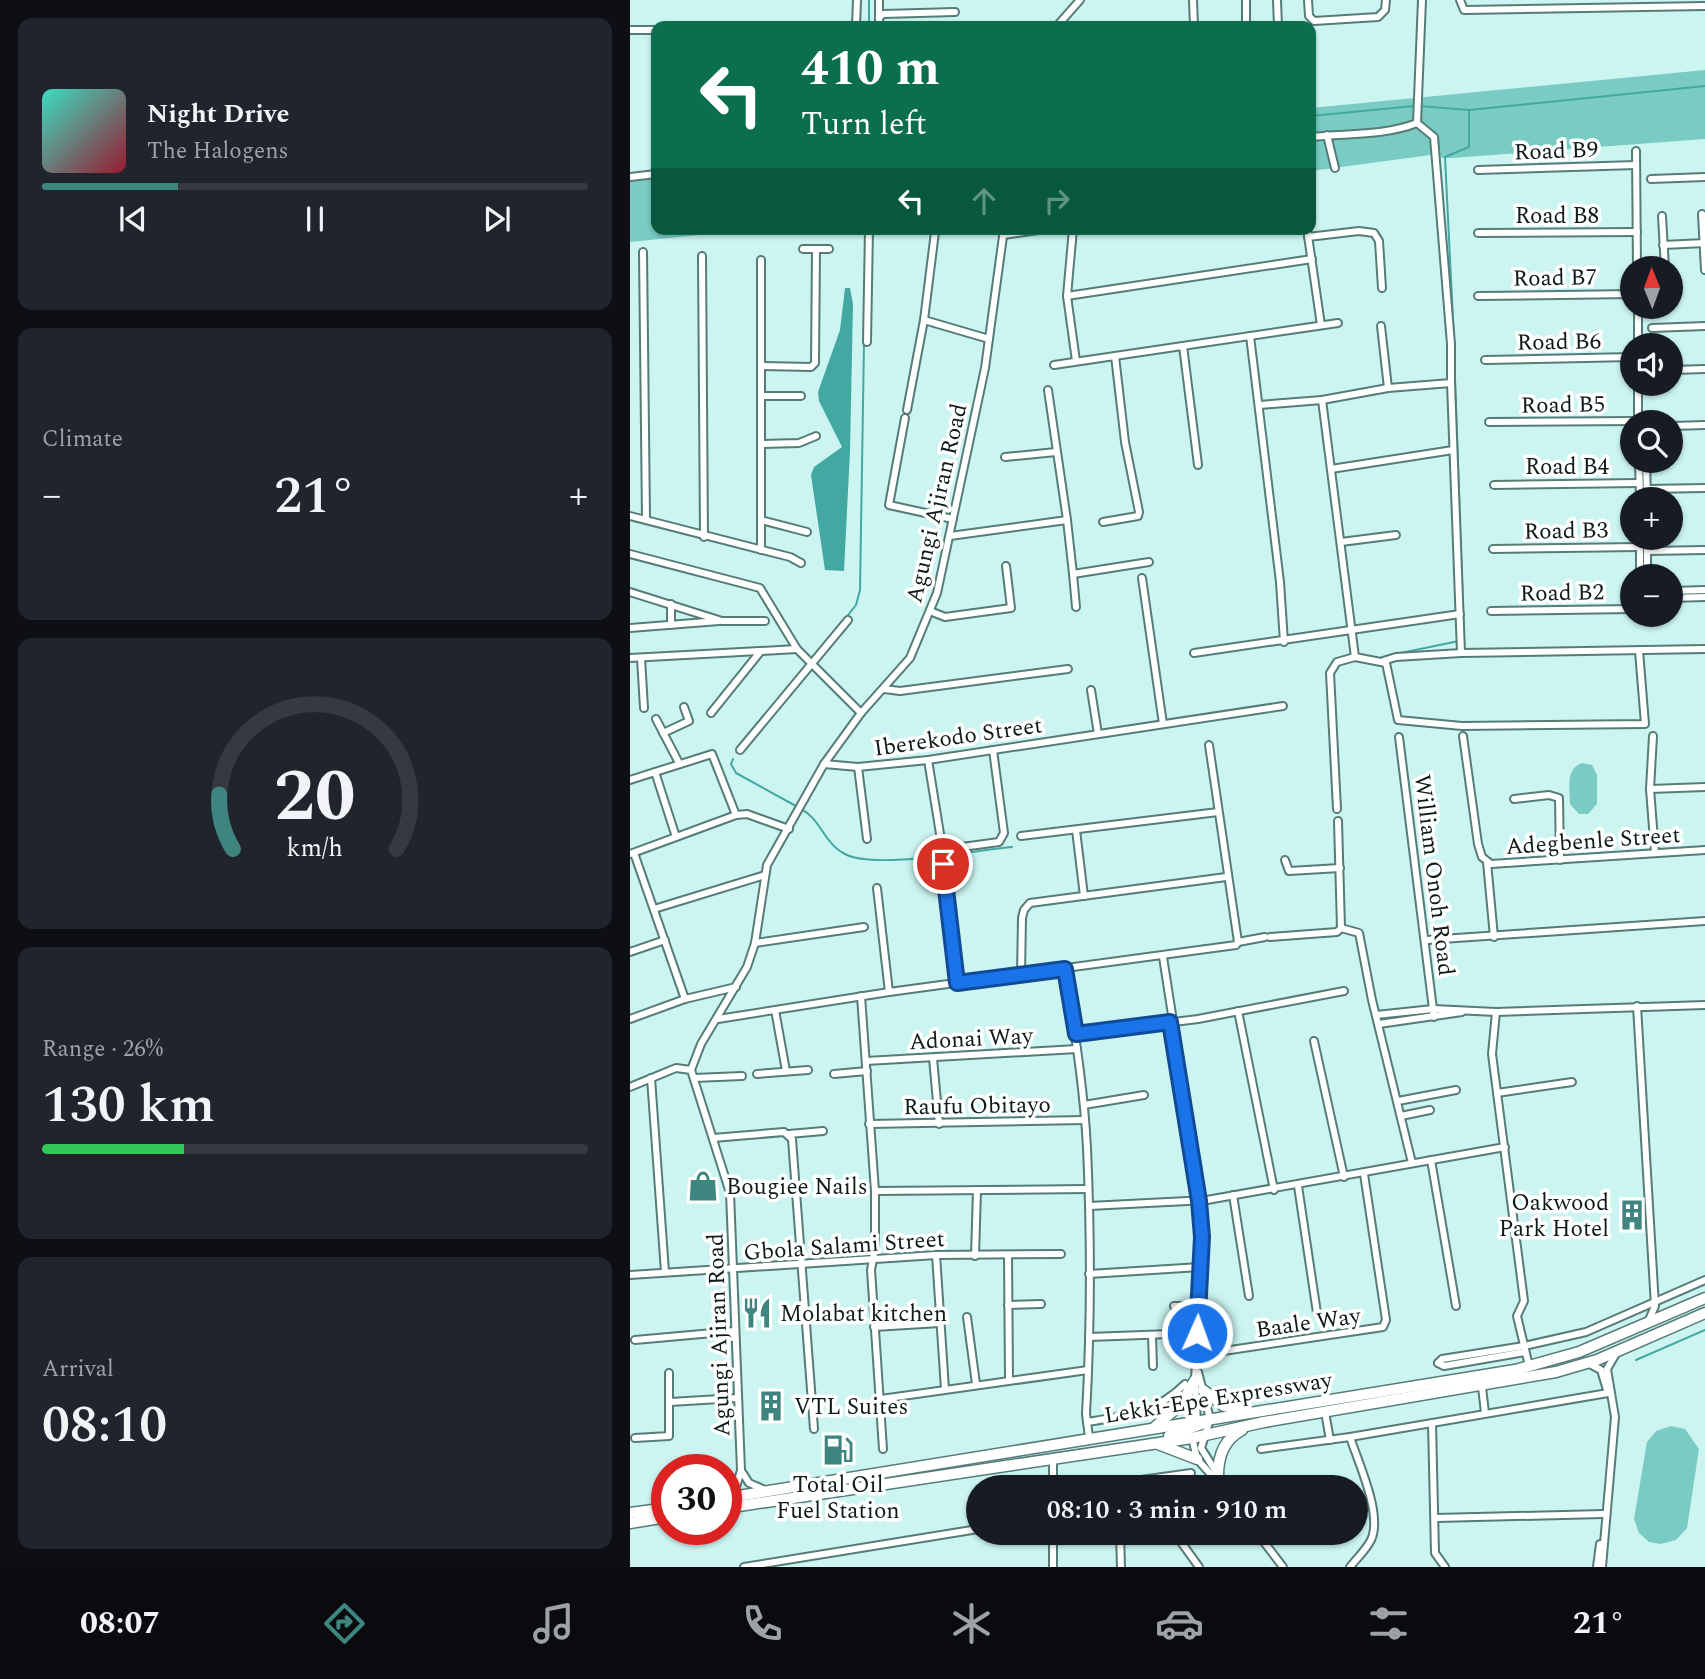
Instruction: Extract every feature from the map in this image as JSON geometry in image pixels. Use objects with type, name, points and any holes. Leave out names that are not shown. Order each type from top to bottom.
[{"type":"highway","name":"Lekki-Epe Expressway","points":[[742,1506],[1133,1444],[1259,1411],[1529,1366],[1579,1352],[1705,1298]]},
{"type":"highway","name":"Lekki-Epe Expressway","points":[[742,1494],[1089,1437],[1150,1429],[1201,1428],[1264,1422],[1482,1387],[1588,1363],[1705,1313]]},
{"type":"highway","points":[[1150,1429],[1181,1404],[1190,1382]]},
{"type":"highway","points":[[1203,1390],[1234,1410],[1259,1411]]},
{"type":"highway","points":[[1100,1449],[1109,1445],[1175,1435],[1214,1424],[1314,1406],[1329,1399]]},
{"type":"highway","points":[[1218,1475],[1219,1458],[1230,1438],[1246,1427],[1264,1422]]},
{"type":"highway","points":[[1133,1444],[1154,1443],[1197,1459]]},
{"type":"highway","points":[[630,1513],[651,1510]]},
{"type":"highway","points":[[630,1526],[651,1520]]},
{"type":"street","points":[[856,21],[857,0]]},
{"type":"street","points":[[879,0],[879,18]]},
{"type":"street","points":[[1061,21],[1080,0]]},
{"type":"street","points":[[1194,0],[1194,21]]},
{"type":"street","points":[[1246,0],[1246,21]]},
{"type":"street","points":[[1278,0],[1278,21]]},
{"type":"street","points":[[1308,0],[1309,16],[1314,21],[1378,17],[1385,10],[1386,0]]},
{"type":"street","points":[[1417,123],[1422,0]]},
{"type":"street","points":[[1460,0],[1464,10],[1705,6]]},
{"type":"street","points":[[879,18],[883,14],[955,12]]},
{"type":"street","points":[[630,30],[651,30]]},
{"type":"street","points":[[1316,136],[1403,128],[1417,123]]},
{"type":"street","points":[[1417,123],[1434,136],[1451,344],[1461,653]]},
{"type":"street","points":[[1327,135],[1335,168]]},
{"type":"street","points":[[1636,151],[1637,256]]},
{"type":"street","name":"Road B9","points":[[1478,170],[1636,165]]},
{"type":"street","points":[[630,177],[651,175]]},
{"type":"street","points":[[1651,179],[1705,177]]},
{"type":"street","points":[[1702,214],[1705,270]]},
{"type":"street","points":[[1662,216],[1664,256]]},
{"type":"street","name":"Road B8","points":[[1478,233],[1637,232]]},
{"type":"street","points":[[1316,233],[1374,233],[1379,241],[1382,288]]},
{"type":"street","points":[[867,342],[869,235]]},
{"type":"street","points":[[935,235],[924,320],[889,505],[953,519]]},
{"type":"street","name":"Agungi Ajiran Road","points":[[740,1454],[730,1193],[691,1070],[702,1044],[736,988],[755,943],[767,865],[824,764],[861,713],[910,658],[930,611],[950,536],[989,339],[1003,235]]},
{"type":"street","points":[[1072,235],[1067,296],[1076,362]]},
{"type":"street","points":[[1308,235],[1321,325]]},
{"type":"street","points":[[1663,245],[1704,243]]},
{"type":"street","points":[[803,249],[829,248]]},
{"type":"street","points":[[761,366],[811,367],[815,363],[816,249]]},
{"type":"street","points":[[643,252],[646,519]]},
{"type":"street","points":[[702,256],[704,537]]},
{"type":"street","points":[[1067,296],[1312,259]]},
{"type":"street","points":[[761,260],[761,550]]},
{"type":"street","name":"Road B7","points":[[1478,296],[1620,294]]},
{"type":"street","points":[[924,320],[989,339]]},
{"type":"street","points":[[1054,365],[1338,323]]},
{"type":"street","points":[[1381,326],[1388,388]]},
{"type":"street","points":[[1652,328],[1705,326]]},
{"type":"street","points":[[1250,336],[1280,582],[1284,642]]},
{"type":"street","points":[[1183,346],[1198,465]]},
{"type":"street","points":[[1103,522],[1138,516],[1139,512],[1125,442],[1115,356]]},
{"type":"street","name":"Road B6","points":[[1485,360],[1620,357]]},
{"type":"street","points":[[1683,370],[1705,369]]},
{"type":"street","points":[[1259,405],[1322,400],[1388,388],[1451,383]]},
{"type":"street","points":[[1048,390],[1067,520],[1076,607]]},
{"type":"street","points":[[761,396],[801,396]]},
{"type":"street","points":[[1322,400],[1355,657]]},
{"type":"street","name":"Road B5","points":[[1489,422],[1620,421]]},
{"type":"street","points":[[1683,426],[1705,425]]},
{"type":"street","points":[[761,444],[799,443],[816,436]]},
{"type":"street","points":[[1331,469],[1453,450]]},
{"type":"street","points":[[1004,457],[1056,452]]},
{"type":"street","points":[[1640,473],[1640,484]]},
{"type":"street","name":"Road B4","points":[[1494,485],[1640,484]]},
{"type":"street","points":[[1683,488],[1705,488]]},
{"type":"street","points":[[630,516],[801,563]]},
{"type":"street","points":[[761,520],[807,532]]},
{"type":"street","points":[[950,536],[1067,520]]},
{"type":"street","points":[[1341,542],[1396,535]]},
{"type":"street","name":"Road B3","points":[[1493,549],[1620,549]]},
{"type":"street","name":"Road B3","points":[[1683,550],[1705,550]]},
{"type":"street","points":[[630,554],[760,588],[797,649],[861,713]]},
{"type":"street","points":[[1073,574],[1149,562]]},
{"type":"street","points":[[930,611],[945,617],[1011,608],[1006,566]]},
{"type":"street","points":[[1142,578],[1163,724]]},
{"type":"street","points":[[1683,591],[1705,590]]},
{"type":"street","points":[[630,593],[722,621]]},
{"type":"street","points":[[1683,598],[1705,597]]},
{"type":"street","points":[[671,604],[671,625]]},
{"type":"street","name":"Road B2","points":[[1491,611],[1620,609]]},
{"type":"street","points":[[1194,653],[1284,642],[1460,614]]},
{"type":"street","points":[[740,750],[848,620]]},
{"type":"street","points":[[630,628],[722,621],[765,621]]},
{"type":"street","points":[[630,658],[797,649]]},
{"type":"street","points":[[1337,808],[1330,673],[1338,662],[1355,657],[1383,661],[1396,657],[1461,653],[1705,649]]},
{"type":"street","points":[[1383,661],[1393,684],[1398,720],[1462,726],[1645,724],[1639,651]]},
{"type":"street","points":[[711,713],[760,652]]},
{"type":"street","points":[[641,658],[644,708]]},
{"type":"street","points":[[884,690],[900,691],[1068,669]]},
{"type":"street","points":[[1091,690],[1098,734]]},
{"type":"street","name":"Iberekodo Street","points":[[824,764],[858,767],[928,760],[1283,706]]},
{"type":"street","points":[[663,733],[689,721],[684,707]]},
{"type":"street","points":[[656,719],[679,763]]},
{"type":"street","name":"Adegbenle Street","points":[[1463,736],[1478,844],[1487,862],[1497,865],[1705,850]]},
{"type":"street","points":[[1653,736],[1650,789],[1655,853]]},
{"type":"street","name":"William Onoh Road","points":[[1399,737],[1427,940],[1434,1013]]},
{"type":"street","points":[[1209,745],[1226,877],[1238,942]]},
{"type":"street","points":[[928,760],[942,846],[947,849],[999,842],[1004,833],[993,750]]},
{"type":"street","points":[[630,780],[712,754],[736,815]]},
{"type":"street","points":[[858,767],[867,839]]},
{"type":"street","points":[[655,772],[676,837]]},
{"type":"street","points":[[1650,789],[1705,787]]},
{"type":"street","points":[[1514,799],[1549,796],[1559,798],[1560,860]]},
{"type":"street","points":[[1021,836],[1218,812]]},
{"type":"street","points":[[685,999],[632,854],[736,815],[747,814],[789,829]]},
{"type":"street","points":[[718,1019],[889,992],[1163,957],[1267,937],[1337,932],[1341,928],[1338,821]]},
{"type":"street","points":[[1076,830],[1084,896]]},
{"type":"street","points":[[1285,860],[1289,871],[1340,869]]},
{"type":"street","points":[[1487,862],[1494,937]]},
{"type":"street","points":[[943,864],[957,983]]},
{"type":"street","points":[[654,909],[765,875]]},
{"type":"street","points":[[1021,974],[1024,910],[1030,903],[1226,877]]},
{"type":"street","points":[[877,888],[889,992]]},
{"type":"street","points":[[1427,940],[1705,921]]},
{"type":"street","points":[[755,943],[864,927]]},
{"type":"street","points":[[1341,928],[1359,933],[1412,1163]]},
{"type":"street","points":[[630,952],[665,940]]},
{"type":"street","points":[[1087,1422],[1147,1412],[1168,1400],[1190,1382],[1196,1367],[1202,1237],[1163,957]]},
{"type":"street","points":[[1065,969],[1076,1034],[1085,1120],[1088,1189],[1089,1437]]},
{"type":"street","points":[[630,1019],[685,999],[736,988]]},
{"type":"street","points":[[1076,1034],[1170,1022],[1345,991]]},
{"type":"street","points":[[861,996],[875,1191],[875,1248],[872,1259],[874,1327],[883,1449]]},
{"type":"street","points":[[1376,1015],[1705,1005]]},
{"type":"street","points":[[1637,1006],[1654,1304],[1647,1323]]},
{"type":"street","points":[[775,1010],[786,1071]]},
{"type":"street","points":[[1238,1011],[1274,1190]]},
{"type":"street","points":[[1496,1012],[1491,1048],[1524,1301],[1523,1307],[1517,1312],[1529,1366]]},
{"type":"street","points":[[1379,1024],[1434,1013]]},
{"type":"street","points":[[1314,1041],[1344,1177]]},
{"type":"street","name":"Adonai Way","points":[[866,1061],[1077,1049]]},
{"type":"street","points":[[933,1058],[939,1124]]},
{"type":"street","points":[[630,1087],[676,1068],[691,1070]]},
{"type":"street","points":[[757,1074],[808,1070]]},
{"type":"street","points":[[834,1074],[867,1071]]},
{"type":"street","points":[[694,1078],[742,1076]]},
{"type":"street","points":[[651,1078],[665,1272]]},
{"type":"street","points":[[1497,1093],[1573,1082]]},
{"type":"street","points":[[1398,1101],[1456,1090]]},
{"type":"street","points":[[1084,1105],[1144,1095]]},
{"type":"street","points":[[1401,1116],[1430,1111]]},
{"type":"street","name":"Raufu Obitayo","points":[[869,1124],[1085,1120]]},
{"type":"street","points":[[713,1138],[790,1136],[822,1131]]},
{"type":"street","points":[[790,1136],[814,1429]]},
{"type":"street","points":[[1088,1206],[1199,1201],[1298,1186],[1505,1147]]},
{"type":"street","points":[[1431,1160],[1456,1306]]},
{"type":"street","name":"Baale Way","points":[[1197,1355],[1383,1327],[1386,1320],[1364,1174]]},
{"type":"street","points":[[1298,1186],[1317,1313]]},
{"type":"street","points":[[875,1191],[1088,1189]]},
{"type":"street","points":[[975,1256],[977,1190]]},
{"type":"street","points":[[1233,1195],[1249,1296]]},
{"type":"street","name":"Gbola Salami Street","points":[[630,1275],[936,1255],[1061,1254]]},
{"type":"street","points":[[936,1255],[946,1389]]},
{"type":"street","points":[[1008,1255],[1009,1379]]},
{"type":"street","points":[[1089,1274],[1200,1267]]},
{"type":"street","points":[[1443,1381],[1438,1360],[1525,1349],[1598,1328],[1705,1280]]},
{"type":"street","points":[[1008,1305],[1041,1304]]},
{"type":"street","points":[[1654,1304],[1673,1312]]},
{"type":"street","points":[[1174,1306],[1198,1306]]},
{"type":"street","points":[[967,1317],[976,1384]]},
{"type":"street","points":[[874,1327],[940,1324]]},
{"type":"street","points":[[635,1340],[735,1331]]},
{"type":"street","points":[[1089,1337],[1197,1333]]},
{"type":"street","points":[[1152,1336],[1153,1366]]},
{"type":"street","points":[[1600,1567],[1615,1417],[1607,1369],[1617,1352]]},
{"type":"street","points":[[1588,1363],[1601,1370],[1608,1393],[1611,1418],[1600,1567]]},
{"type":"street","points":[[1196,1367],[1203,1390],[1201,1448],[1217,1475]]},
{"type":"street","points":[[881,1399],[1088,1370]]},
{"type":"street","points":[[635,1438],[669,1436],[669,1373]]},
{"type":"street","points":[[1190,1382],[1201,1428],[1197,1459],[1211,1475]]},
{"type":"street","points":[[1482,1387],[1485,1413]]},
{"type":"street","points":[[1261,1449],[1350,1437],[1608,1393]]},
{"type":"street","points":[[670,1402],[737,1398]]},
{"type":"street","points":[[1325,1412],[1330,1440]]},
{"type":"street","points":[[1432,1423],[1436,1558],[1445,1567]]},
{"type":"street","points":[[1350,1437],[1373,1508],[1374,1524],[1370,1541],[1350,1567]]},
{"type":"street","points":[[1053,1457],[1053,1475]]},
{"type":"street","points":[[742,1472],[749,1483],[767,1490]]},
{"type":"street","points":[[1177,1475],[1191,1473]]},
{"type":"street","points":[[1436,1518],[1603,1514]]},
{"type":"street","points":[[744,1567],[966,1531]]},
{"type":"street","points":[[1053,1545],[1053,1567]]},
{"type":"street","points":[[1120,1545],[1121,1567]]},
{"type":"street","points":[[1183,1545],[1199,1567]]},
{"type":"street","points":[[1266,1545],[1283,1567]]},
{"type":"shaded area","points":[[1705,70],[1705,139],[1452,158],[1442,158],[1438,154],[1316,170],[1316,108]]},
{"type":"shaded area","points":[[651,175],[651,235],[699,235],[630,242],[630,177]]},
{"type":"shaded area","points":[[845,288],[850,288],[853,304],[844,571],[825,570],[811,475],[814,467],[842,447],[819,401],[818,392],[840,330]]},
{"type":"shaded area","points":[[1582,763],[1592,765],[1597,775],[1597,804],[1588,814],[1579,814],[1570,804],[1571,775]]},
{"type":"shaded area","points":[[1671,1426],[1685,1429],[1699,1449],[1687,1528],[1676,1540],[1661,1544],[1649,1542],[1639,1533],[1634,1519],[1647,1442],[1656,1431]]},
{"type":"waterway","points":[[869,0],[869,21]]},
{"type":"waterway","points":[[1454,340],[1445,157],[1469,147],[1469,110],[1705,86]]},
{"type":"waterway","points":[[1316,116],[1414,106]]},
{"type":"waterway","points":[[1419,106],[1469,110]]},
{"type":"waterway","points":[[865,260],[866,235]]},
{"type":"waterway","points":[[829,639],[856,605],[860,590],[864,343]]},
{"type":"waterway","points":[[1454,349],[1464,639]]},
{"type":"waterway","points":[[1391,655],[1459,641]]},
{"type":"waterway","points":[[733,759],[731,764],[736,773],[796,806]]},
{"type":"waterway","points":[[801,809],[808,813],[838,850],[859,858],[901,860],[1012,847]]},
{"type":"waterway","points":[[1636,1360],[1705,1330]]},
{"type":"place","name":"Bougiee Nails","points":[[703,1186]]},
{"type":"place","name":"Oakwood Park Hotel","points":[[1632,1215]]},
{"type":"place","name":"Molabat kitchen","points":[[757,1313]]},
{"type":"place","name":"VTL Suites","points":[[771,1406]]},
{"type":"place","name":"Total Oil Fuel Station","points":[[838,1450]]},
{"type":"route","points":[[943,864],[957,983],[1065,969],[1076,1034],[1170,1022],[1195,1162],[1199,1201],[1202,1237],[1197,1333]]}]
